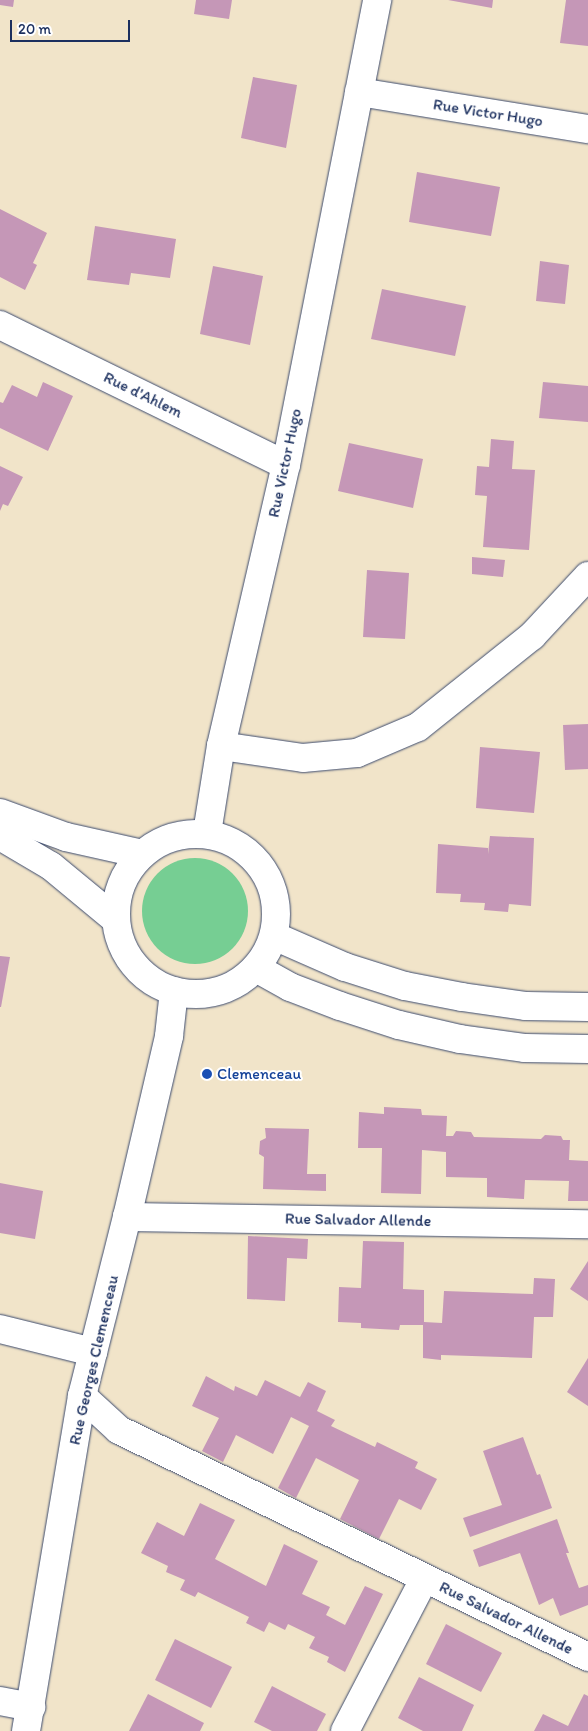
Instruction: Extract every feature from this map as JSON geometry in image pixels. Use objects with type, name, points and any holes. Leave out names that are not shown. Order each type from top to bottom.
[{"type":"street","name":"Rue Victor Hugo","points":[[207,833],[222,746],[286,465],[377,0]]},
{"type":"street","name":"Rue Victor Hugo","points":[[358,92],[588,129]]},
{"type":"street","name":"Rue d'Ahlem","points":[[0,325],[286,465]]},
{"type":"street","points":[[222,746],[304,758],[357,753],[418,727],[532,636],[588,576]]},
{"type":"street","points":[[0,813],[66,837],[142,854]]},
{"type":"street","points":[[207,833],[239,845],[264,870],[276,902],[274,936],[267,952],[256,968],[232,986],[204,994],[174,991],[152,981],[133,964],[121,943],[115,919],[117,895],[126,872],[142,854],[172,836],[207,833]]},
{"type":"street","points":[[0,836],[51,866],[115,919]]},
{"type":"street","points":[[274,936],[345,967],[405,986],[462,997],[526,1006],[588,1007]]},
{"type":"street","points":[[256,968],[290,987],[399,1025],[460,1039],[525,1048],[588,1049]]},
{"type":"street","name":"Rue Georges Clemenceau","points":[[28,1719],[82,1396],[128,1217],[169,1036],[174,991]]},
{"type":"street","name":"Rue Salvador Allende","points":[[128,1217],[588,1224]]},
{"type":"street","points":[[0,1329],[93,1352]]},
{"type":"street","name":"Rue Salvador Allende","points":[[82,1396],[119,1430],[588,1657]]},
{"type":"street","name":"Rue Salvador Allende","points":[[345,1731],[424,1579]]},
{"type":"street","points":[[0,1701],[28,1719]]},
{"type":"green space","points":[[195,858],[215,862],[233,873],[244,891],[248,911],[244,931],[233,949],[215,960],[195,964],[175,960],[157,949],[146,931],[142,911],[146,891],[157,873],[175,862]]},
{"type":"building","points":[[0,0],[14,0],[13,7],[0,5]]},
{"type":"building","points":[[196,0],[232,0],[229,19],[194,14]]},
{"type":"building","points":[[448,0],[493,0],[492,8]]},
{"type":"building","points":[[566,0],[588,0],[588,46],[560,43]]},
{"type":"building","points":[[253,77],[297,85],[286,148],[241,138]]},
{"type":"building","points":[[417,172],[500,187],[491,236],[409,222]]},
{"type":"building","points":[[0,209],[47,233],[33,263],[37,265],[25,290],[0,277]]},
{"type":"building","points":[[95,226],[176,239],[170,278],[131,273],[129,285],[87,280]]},
{"type":"building","points":[[540,261],[569,265],[565,304],[536,301]]},
{"type":"building","points":[[213,266],[263,276],[250,345],[200,334]]},
{"type":"building","points":[[382,289],[466,306],[455,356],[371,339]]},
{"type":"building","points":[[43,382],[73,396],[48,451],[0,428],[0,402],[3,403],[12,385],[37,397]]},
{"type":"building","points":[[543,382],[588,386],[588,422],[539,418]]},
{"type":"building","points":[[491,439],[514,441],[512,469],[535,470],[529,550],[483,547],[487,496],[475,495],[477,466],[489,467]]},
{"type":"building","points":[[349,443],[423,459],[413,508],[338,491]]},
{"type":"building","points":[[0,466],[23,477],[8,506],[3,504],[0,511]]},
{"type":"building","points":[[472,557],[505,560],[503,577],[472,574]]},
{"type":"building","points":[[367,570],[409,573],[405,639],[363,637]]},
{"type":"building","points":[[588,724],[588,769],[565,770],[563,725]]},
{"type":"building","points":[[480,747],[540,752],[534,813],[476,808]]},
{"type":"building","points":[[490,836],[534,838],[531,906],[509,904],[508,912],[484,910],[485,903],[460,902],[461,894],[436,893],[438,844],[488,848],[488,854]]},
{"type":"building","points":[[0,956],[10,957],[1,1007],[0,1007]]},
{"type":"building","points":[[384,1107],[421,1109],[422,1115],[447,1116],[446,1136],[453,1136],[456,1131],[471,1132],[474,1137],[541,1139],[545,1135],[561,1136],[563,1140],[570,1140],[569,1160],[588,1161],[588,1201],[568,1201],[569,1181],[525,1180],[524,1199],[487,1197],[487,1178],[446,1177],[446,1152],[422,1150],[421,1194],[381,1193],[382,1148],[358,1148],[359,1112],[384,1114]]},
{"type":"building","points":[[265,1128],[309,1129],[307,1174],[326,1174],[326,1191],[263,1189],[264,1157],[259,1154],[260,1141],[266,1138]]},
{"type":"building","points":[[0,1183],[43,1191],[35,1239],[0,1233]]},
{"type":"building","points":[[248,1236],[308,1239],[307,1259],[287,1258],[285,1301],[247,1299]]},
{"type":"building","points":[[363,1241],[404,1242],[403,1289],[424,1290],[424,1322],[442,1323],[444,1291],[533,1294],[534,1278],[555,1279],[553,1317],[534,1317],[532,1358],[441,1355],[441,1360],[423,1358],[423,1325],[400,1325],[399,1330],[361,1328],[361,1323],[338,1322],[339,1287],[361,1288]]},
{"type":"building","points":[[588,1261],[588,1301],[570,1289]]},
{"type":"building","points":[[588,1358],[588,1406],[567,1392]]},
{"type":"building","points":[[206,1376],[234,1391],[235,1386],[257,1396],[265,1380],[300,1397],[308,1382],[326,1391],[317,1411],[335,1420],[331,1426],[375,1447],[377,1442],[418,1462],[415,1468],[437,1479],[421,1510],[399,1499],[379,1539],[340,1519],[359,1480],[316,1458],[296,1498],[278,1488],[309,1426],[291,1417],[273,1454],[236,1435],[223,1462],[202,1451],[219,1418],[192,1406]]},
{"type":"building","points":[[523,1437],[537,1475],[540,1474],[552,1508],[470,1537],[463,1518],[502,1505],[483,1451]]},
{"type":"building","points":[[200,1503],[235,1520],[215,1559],[266,1586],[284,1544],[318,1561],[302,1594],[330,1607],[326,1615],[345,1625],[365,1586],[383,1594],[345,1672],[327,1662],[329,1657],[309,1648],[315,1637],[288,1624],[285,1630],[269,1622],[264,1632],[246,1623],[249,1617],[198,1592],[195,1597],[180,1590],[185,1580],[166,1572],[168,1566],[141,1553],[157,1522],[184,1536]]},
{"type":"building","points":[[557,1519],[569,1553],[566,1553],[579,1588],[588,1585],[588,1605],[560,1616],[553,1598],[539,1605],[520,1553],[479,1567],[473,1550]]},
{"type":"building","points":[[446,1624],[502,1653],[481,1692],[426,1664]]},
{"type":"building","points":[[175,1639],[232,1667],[211,1708],[155,1680]]},
{"type":"building","points":[[419,1677],[474,1705],[462,1731],[423,1731],[398,1718]]},
{"type":"building","points":[[272,1686],[326,1714],[317,1731],[272,1731],[254,1722]]},
{"type":"building","points":[[148,1694],[204,1723],[200,1731],[129,1731]]},
{"type":"building","points":[[584,1694],[588,1696],[588,1731],[534,1731],[543,1714],[568,1726]]},
{"type":"place","name":"Clemenceau","points":[[207,1074]]}]
